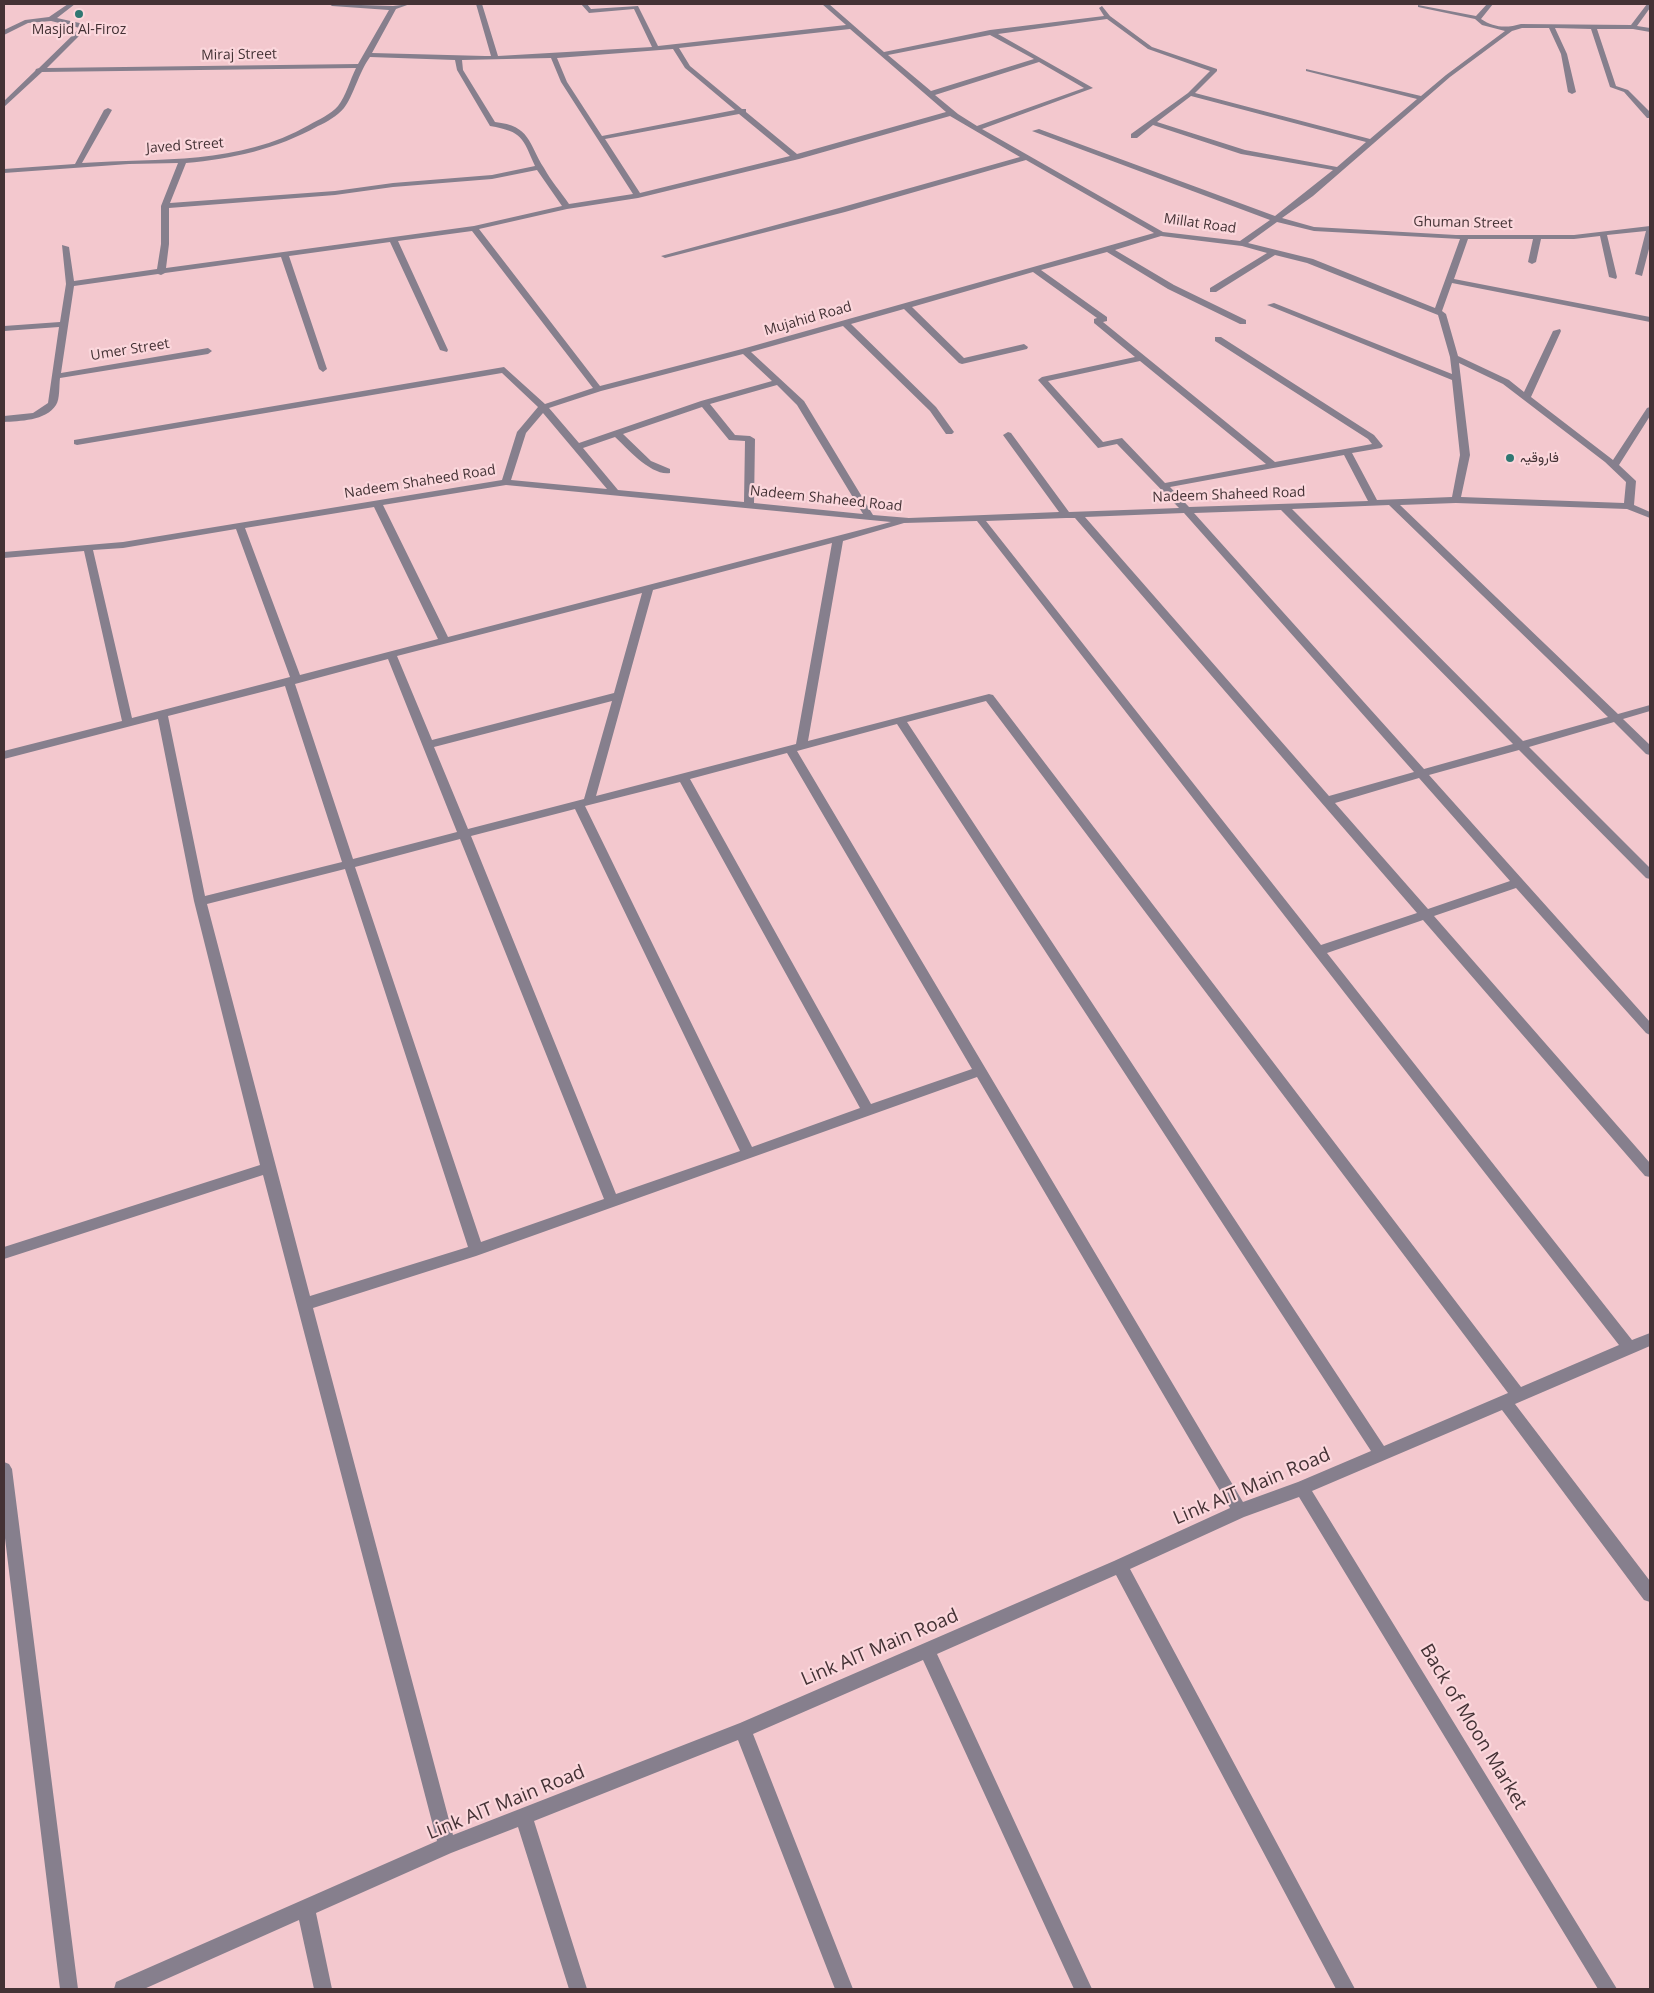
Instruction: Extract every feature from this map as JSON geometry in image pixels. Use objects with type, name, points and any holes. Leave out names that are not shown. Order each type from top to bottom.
[{"type":"street","points":[[51,19],[72,4]]},
{"type":"street","points":[[332,4],[393,8],[407,4]]},
{"type":"street","points":[[479,4],[495,57]]},
{"type":"street","points":[[584,4],[589,11],[636,7],[656,49]]},
{"type":"street","name":"Millat Road","points":[[825,4],[952,113],[1161,234],[1242,244],[1310,262],[1438,312]]},
{"type":"street","points":[[1441,10],[1448,4]]},
{"type":"street","points":[[1478,18],[1490,4]]},
{"type":"street","points":[[1633,27],[1650,4]]},
{"type":"street","points":[[1420,6],[1478,18],[1484,24],[1510,30]]},
{"type":"street","points":[[360,66],[368,55],[393,8]]},
{"type":"street","points":[[1102,8],[1108,17],[1150,48],[1215,70],[1190,94],[1134,136]]},
{"type":"street","points":[[882,54],[990,32],[1108,17]]},
{"type":"street","points":[[4,33],[27,21],[51,19],[82,25],[84,28],[38,70],[4,106]]},
{"type":"street","points":[[1242,244],[1310,194],[1448,76],[1510,30],[1521,26],[1593,26],[1633,27],[1650,30]]},
{"type":"street","points":[[1551,26],[1564,54],[1572,92]]},
{"type":"street","points":[[1593,26],[1613,87],[1626,91],[1650,116]]},
{"type":"street","points":[[368,55],[458,57],[553,56],[656,49],[850,27]]},
{"type":"street","points":[[977,128],[1090,88],[990,32]]},
{"type":"street","points":[[676,47],[687,67],[796,157]]},
{"type":"street","points":[[553,56],[564,82],[638,196]]},
{"type":"street","points":[[458,57],[460,70],[493,124],[509,125],[523,133],[539,167],[567,207]]},
{"type":"street","points":[[930,94],[1039,60]]},
{"type":"street","name":"Miraj Street","points":[[38,70],[360,66]]},
{"type":"street","name":"Javed Street","points":[[4,171],[220,158],[265,147],[299,134],[324,120],[341,107],[360,66]]},
{"type":"street","points":[[1308,70],[1422,98]]},
{"type":"street","points":[[1190,94],[1371,141]]},
{"type":"street","points":[[77,166],[108,110]]},
{"type":"street","points":[[601,138],[743,112]]},
{"type":"street","points":[[70,284],[285,256],[474,228],[567,207],[638,196],[796,157],[952,113]]},
{"type":"street","points":[[1153,123],[1244,152],[1338,169]]},
{"type":"street","name":"Ghuman Street","points":[[1036,131],[1275,219],[1314,229],[1465,237],[1574,237],[1650,229]]},
{"type":"street","points":[[665,256],[842,210],[1027,158]]},
{"type":"street","points":[[161,273],[165,244],[165,206],[183,161]]},
{"type":"street","points":[[165,206],[335,193],[393,185],[492,177],[539,167]]},
{"type":"street","points":[[474,228],[598,389]]},
{"type":"street","points":[[1639,274],[1650,229]]},
{"type":"street","name":"Mujahid Road","points":[[543,407],[598,389],[745,351],[1161,234]]},
{"type":"street","points":[[1603,234],[1612,277]]},
{"type":"street","points":[[1456,500],[1465,455],[1454,357],[1442,314],[1438,312],[1465,237]]},
{"type":"street","points":[[1532,262],[1538,237]]},
{"type":"street","points":[[393,239],[444,350]]},
{"type":"street","points":[[4,419],[44,413],[52,404],[70,284],[65,247]]},
{"type":"street","points":[[1108,249],[1171,287],[1243,322]]},
{"type":"street","points":[[1213,290],[1274,252]]},
{"type":"street","points":[[285,256],[323,369]]},
{"type":"street","points":[[1035,270],[1104,319],[1097,321],[1274,466]]},
{"type":"street","points":[[1449,280],[1650,320]]},
{"type":"street","points":[[1272,305],[1457,379]]},
{"type":"street","points":[[906,306],[962,361],[1024,346]]},
{"type":"street","points":[[844,323],[933,409],[949,432]]},
{"type":"street","points":[[4,328],[64,324]]},
{"type":"street","points":[[1526,398],[1557,331]]},
{"type":"street","points":[[1162,486],[1378,446],[1371,437],[1218,339]]},
{"type":"street","name":"Umer Street","points":[[56,376],[208,351]]},
{"type":"street","points":[[745,351],[801,403],[870,517]]},
{"type":"street","points":[[1454,357],[1506,382],[1614,465],[1631,482],[1628,506]]},
{"type":"street","points":[[1142,358],[1042,380],[1101,446],[1119,440],[1186,510],[1650,1030]]},
{"type":"street","points":[[78,442],[504,370],[543,407],[615,492]]},
{"type":"street","points":[[577,447],[704,403],[778,382]]},
{"type":"street","points":[[704,403],[732,438],[750,439],[749,505]]},
{"type":"street","points":[[506,482],[522,432],[543,407]]},
{"type":"street","points":[[1614,465],[1650,410]]},
{"type":"street","points":[[616,434],[648,463],[667,471]]},
{"type":"street","points":[[1008,435],[1072,514],[1327,801],[1650,1172]]},
{"type":"street","points":[[1347,452],[1374,503]]},
{"type":"street","name":"Nadeem Shaheed Road","points":[[4,554],[123,545],[506,482],[909,521],[1456,500],[1628,506],[1650,514]]},
{"type":"street","points":[[1391,502],[1650,751]]},
{"type":"street","points":[[377,503],[445,642]]},
{"type":"street","points":[[1283,506],[1650,875]]},
{"type":"street","points":[[979,518],[1630,1348]]},
{"type":"street","points":[[4,755],[163,716],[909,521]]},
{"type":"street","points":[[240,526],[293,682],[350,864],[476,1250]]},
{"type":"street","points":[[838,539],[796,748],[980,1072],[1240,1511]]},
{"type":"street","points":[[88,548],[128,724]]},
{"type":"street","points":[[648,589],[583,803],[748,1153]]},
{"type":"street","points":[[392,656],[612,1201]]},
{"type":"street","points":[[428,745],[617,696]]},
{"type":"street","points":[[200,901],[350,864],[989,698],[1511,1398],[1650,1594]]},
{"type":"street","points":[[1327,801],[1650,708]]},
{"type":"street","points":[[163,716],[200,901],[268,1168],[447,1846]]},
{"type":"street","points":[[900,720],[1381,1454]]},
{"type":"street","points":[[683,777],[868,1110]]},
{"type":"street","points":[[1318,951],[1518,883]]},
{"type":"street","points":[[305,1304],[476,1250],[980,1072]]},
{"type":"street","points":[[4,1253],[268,1168]]},
{"type":"street","name":"Link AIT Main Road","points":[[123,1989],[447,1846],[743,1730],[1120,1566],[1240,1511],[1302,1488],[1650,1339]]},
{"type":"street","points":[[4,1469],[70,1989]]},
{"type":"street","name":"Back of Moon Market","points":[[1302,1488],[1608,1989]]},
{"type":"street","points":[[1120,1566],[1346,1989]]},
{"type":"street","points":[[927,1650],[1082,1989]]},
{"type":"street","points":[[743,1730],[844,1989]]},
{"type":"street","points":[[524,1817],[578,1989]]},
{"type":"street","points":[[306,1909],[323,1989]]},
{"type":"place","name":"Masjid Al-Firoz","points":[[79,14]]},
{"type":"place","name":"فاروقیہ","points":[[1510,458]]}]
